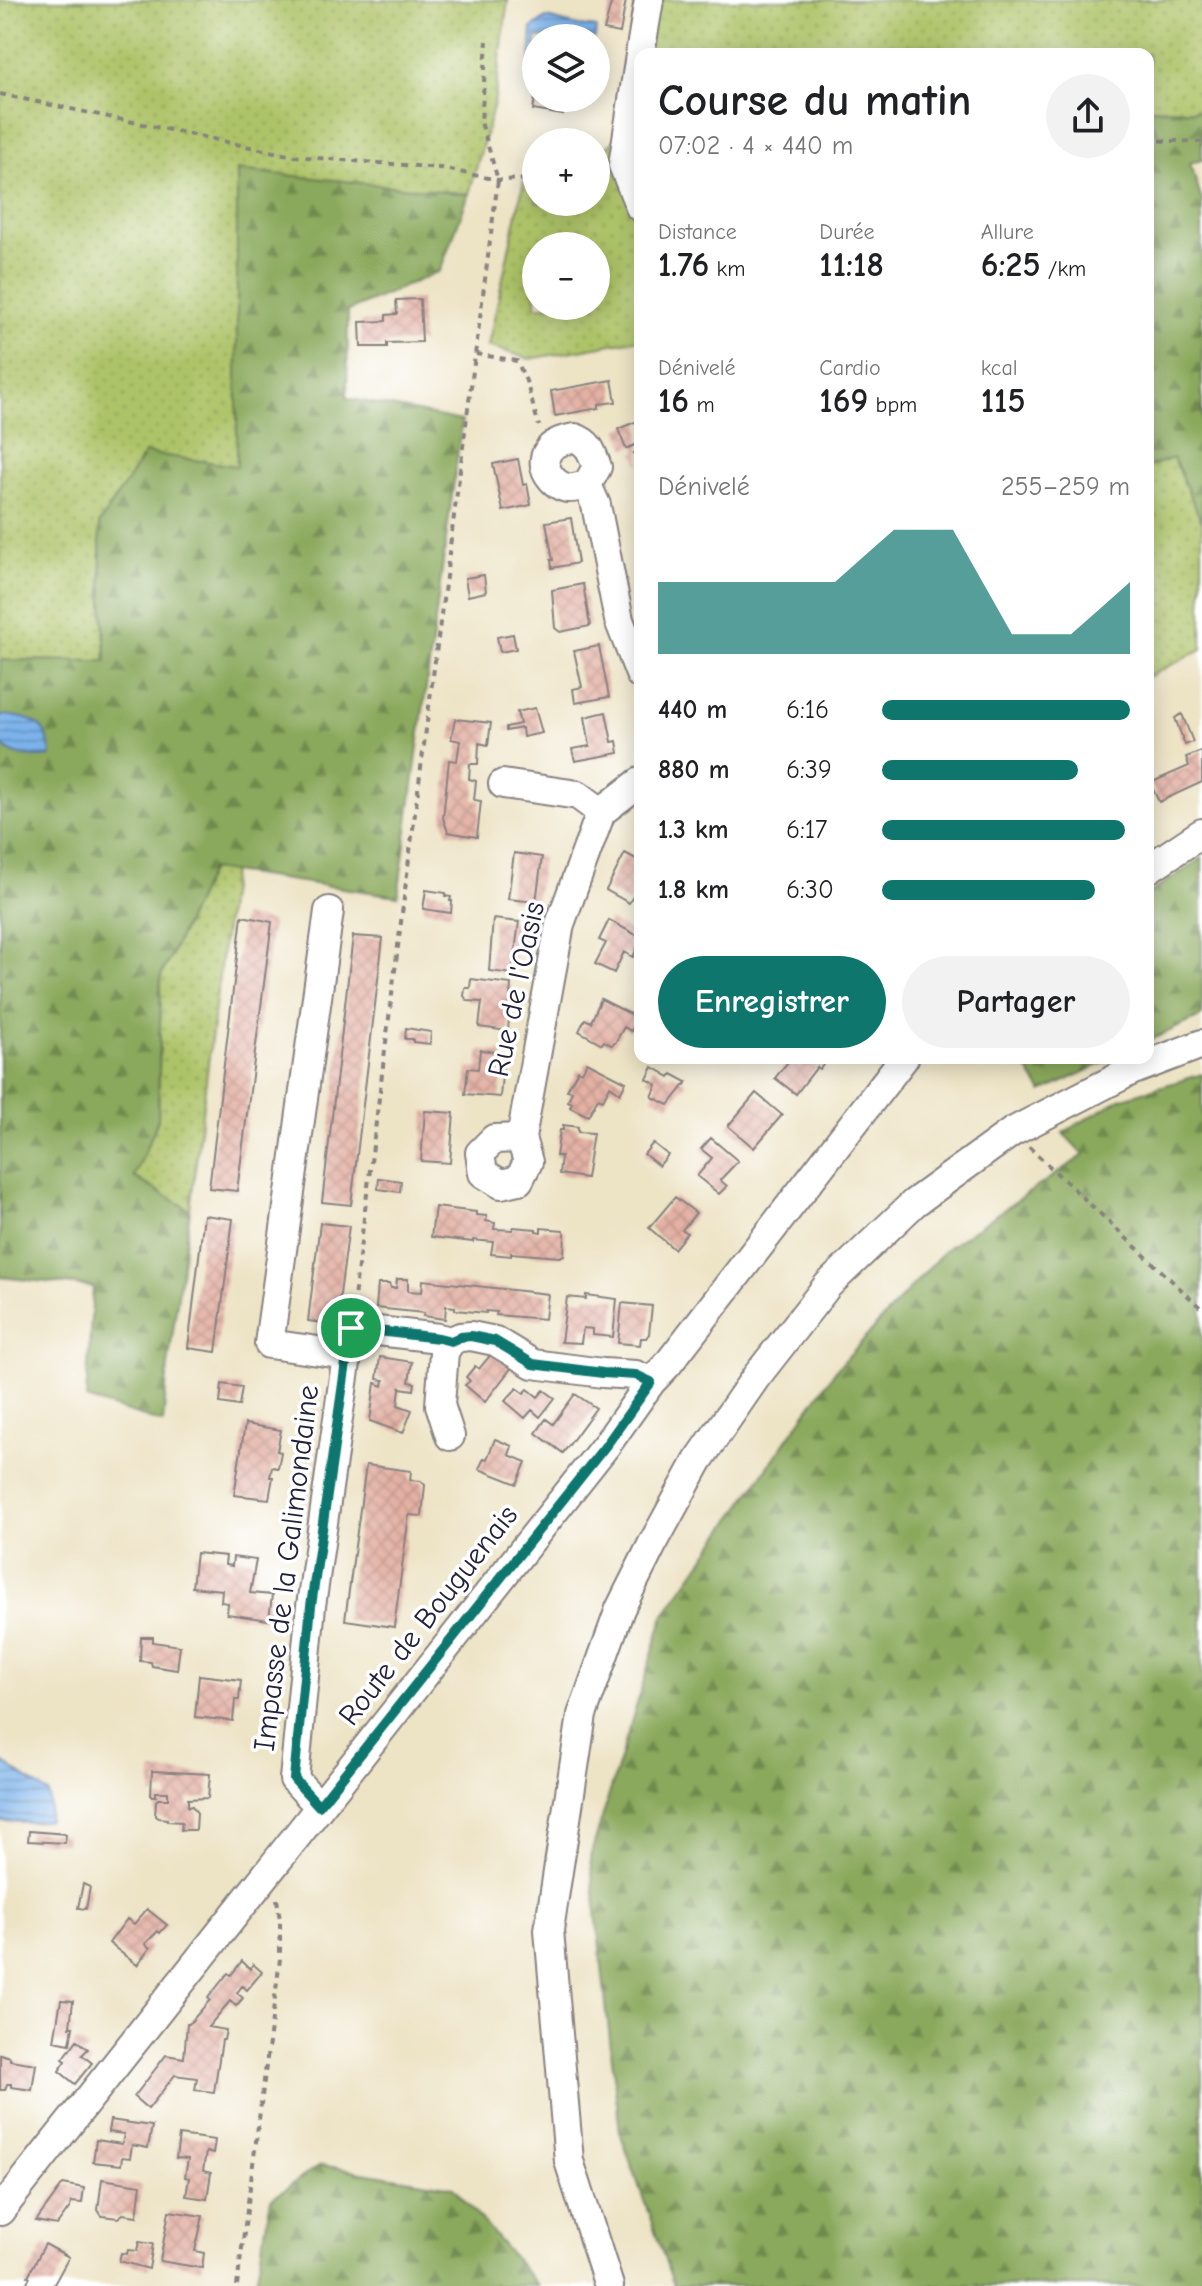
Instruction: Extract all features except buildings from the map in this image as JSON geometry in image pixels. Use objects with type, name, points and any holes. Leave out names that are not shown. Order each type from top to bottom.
[{"type":"street","points":[[641,48],[649,0]]},
{"type":"street","points":[[634,94],[623,165],[634,192]]},
{"type":"street","points":[[575,438],[584,441],[591,448],[597,467],[587,485],[567,488],[552,480],[544,467],[547,452],[560,441],[575,438]]},
{"type":"street","points":[[587,485],[596,505],[619,620],[634,659]]},
{"type":"street","points":[[503,784],[578,795],[601,812],[634,787]]},
{"type":"street","name":"Rue de l'Oasis","points":[[521,1138],[560,924],[601,812]]},
{"type":"street","points":[[1154,865],[1202,833]]},
{"type":"street","points":[[329,911],[269,1344],[439,1338],[451,1341]]},
{"type":"street","points":[[1154,1062],[1202,1044]]},
{"type":"street","name":"Route de Bouguenais","points":[[0,2211],[607,1444],[651,1382],[899,1064]]},
{"type":"street","points":[[609,2286],[569,2161],[549,1930],[582,1715],[620,1609],[698,1461],[756,1377],[828,1285],[914,1203],[1012,1132],[1149,1064]]},
{"type":"street","points":[[450,1436],[440,1405],[444,1352],[451,1341],[460,1337],[495,1341],[533,1364],[636,1375],[651,1382]]},
{"type":"street","name":"Impasse de la Galimondaine","points":[[319,1806],[294,1779],[311,1606],[349,1342]]},
{"type":"path","points":[[349,1342],[498,180],[481,122],[487,41]]},
{"type":"path","points":[[0,94],[293,156],[440,168],[498,180],[522,179]]},
{"type":"path","points":[[1154,140],[1202,142]]},
{"type":"path","points":[[476,354],[517,361],[547,452]]},
{"type":"path","points":[[1012,1132],[1202,1309]]},
{"type":"path","points":[[237,2286],[280,1959],[280,1920],[272,1868]]},
{"type":"green space","points":[[0,0],[508,0],[494,104],[469,194],[237,171],[237,467],[99,524],[106,662],[0,660]]},
{"type":"green space","points":[[636,0],[1202,0],[1202,111],[1154,108],[1154,48],[634,48],[634,340],[530,359],[488,346],[522,190],[522,216],[610,216],[610,144],[617,139]]},
{"type":"green space","points":[[1154,108],[1202,111],[1202,160],[1190,163],[1202,201],[1202,522],[1173,458],[1154,465]]},
{"type":"green space","points":[[237,170],[469,194],[440,271],[348,311],[347,398],[462,421],[398,896],[211,869],[161,976],[158,1120],[134,1177],[190,1210],[163,1423],[86,1399],[93,1287],[0,1277],[0,660],[106,661],[99,524],[145,453],[237,466]]},
{"type":"green space","points":[[1173,457],[1202,522],[1202,649],[1154,674],[1154,465]]},
{"type":"green space","points":[[1202,858],[1202,1016],[1154,1038],[1154,890]]},
{"type":"green space","points":[[211,869],[232,871],[190,1210],[133,1177],[158,1120],[161,976]]},
{"type":"green space","points":[[1024,1064],[1101,1064],[1042,1092]]},
{"type":"green space","points":[[1202,1074],[1202,2286],[674,2286],[620,2132],[590,1857],[664,1615],[836,1370],[946,1249],[1084,1155],[1063,1133],[1120,1099]]},
{"type":"green space","points":[[320,2165],[453,2187],[538,2286],[255,2286],[271,2199]]},
{"type":"water","points":[[546,18],[570,24],[538,24]]},
{"type":"water","points":[[4,715],[38,724],[46,736],[51,756],[23,756],[5,748],[0,743],[0,718]]},
{"type":"water","points":[[0,1760],[48,1793],[48,1820],[0,1821]]},
{"type":"route","points":[[351,1328],[451,1341],[471,1336],[495,1341],[533,1364],[636,1375],[651,1382],[607,1444],[319,1806],[294,1779],[311,1606],[351,1328]]}]
